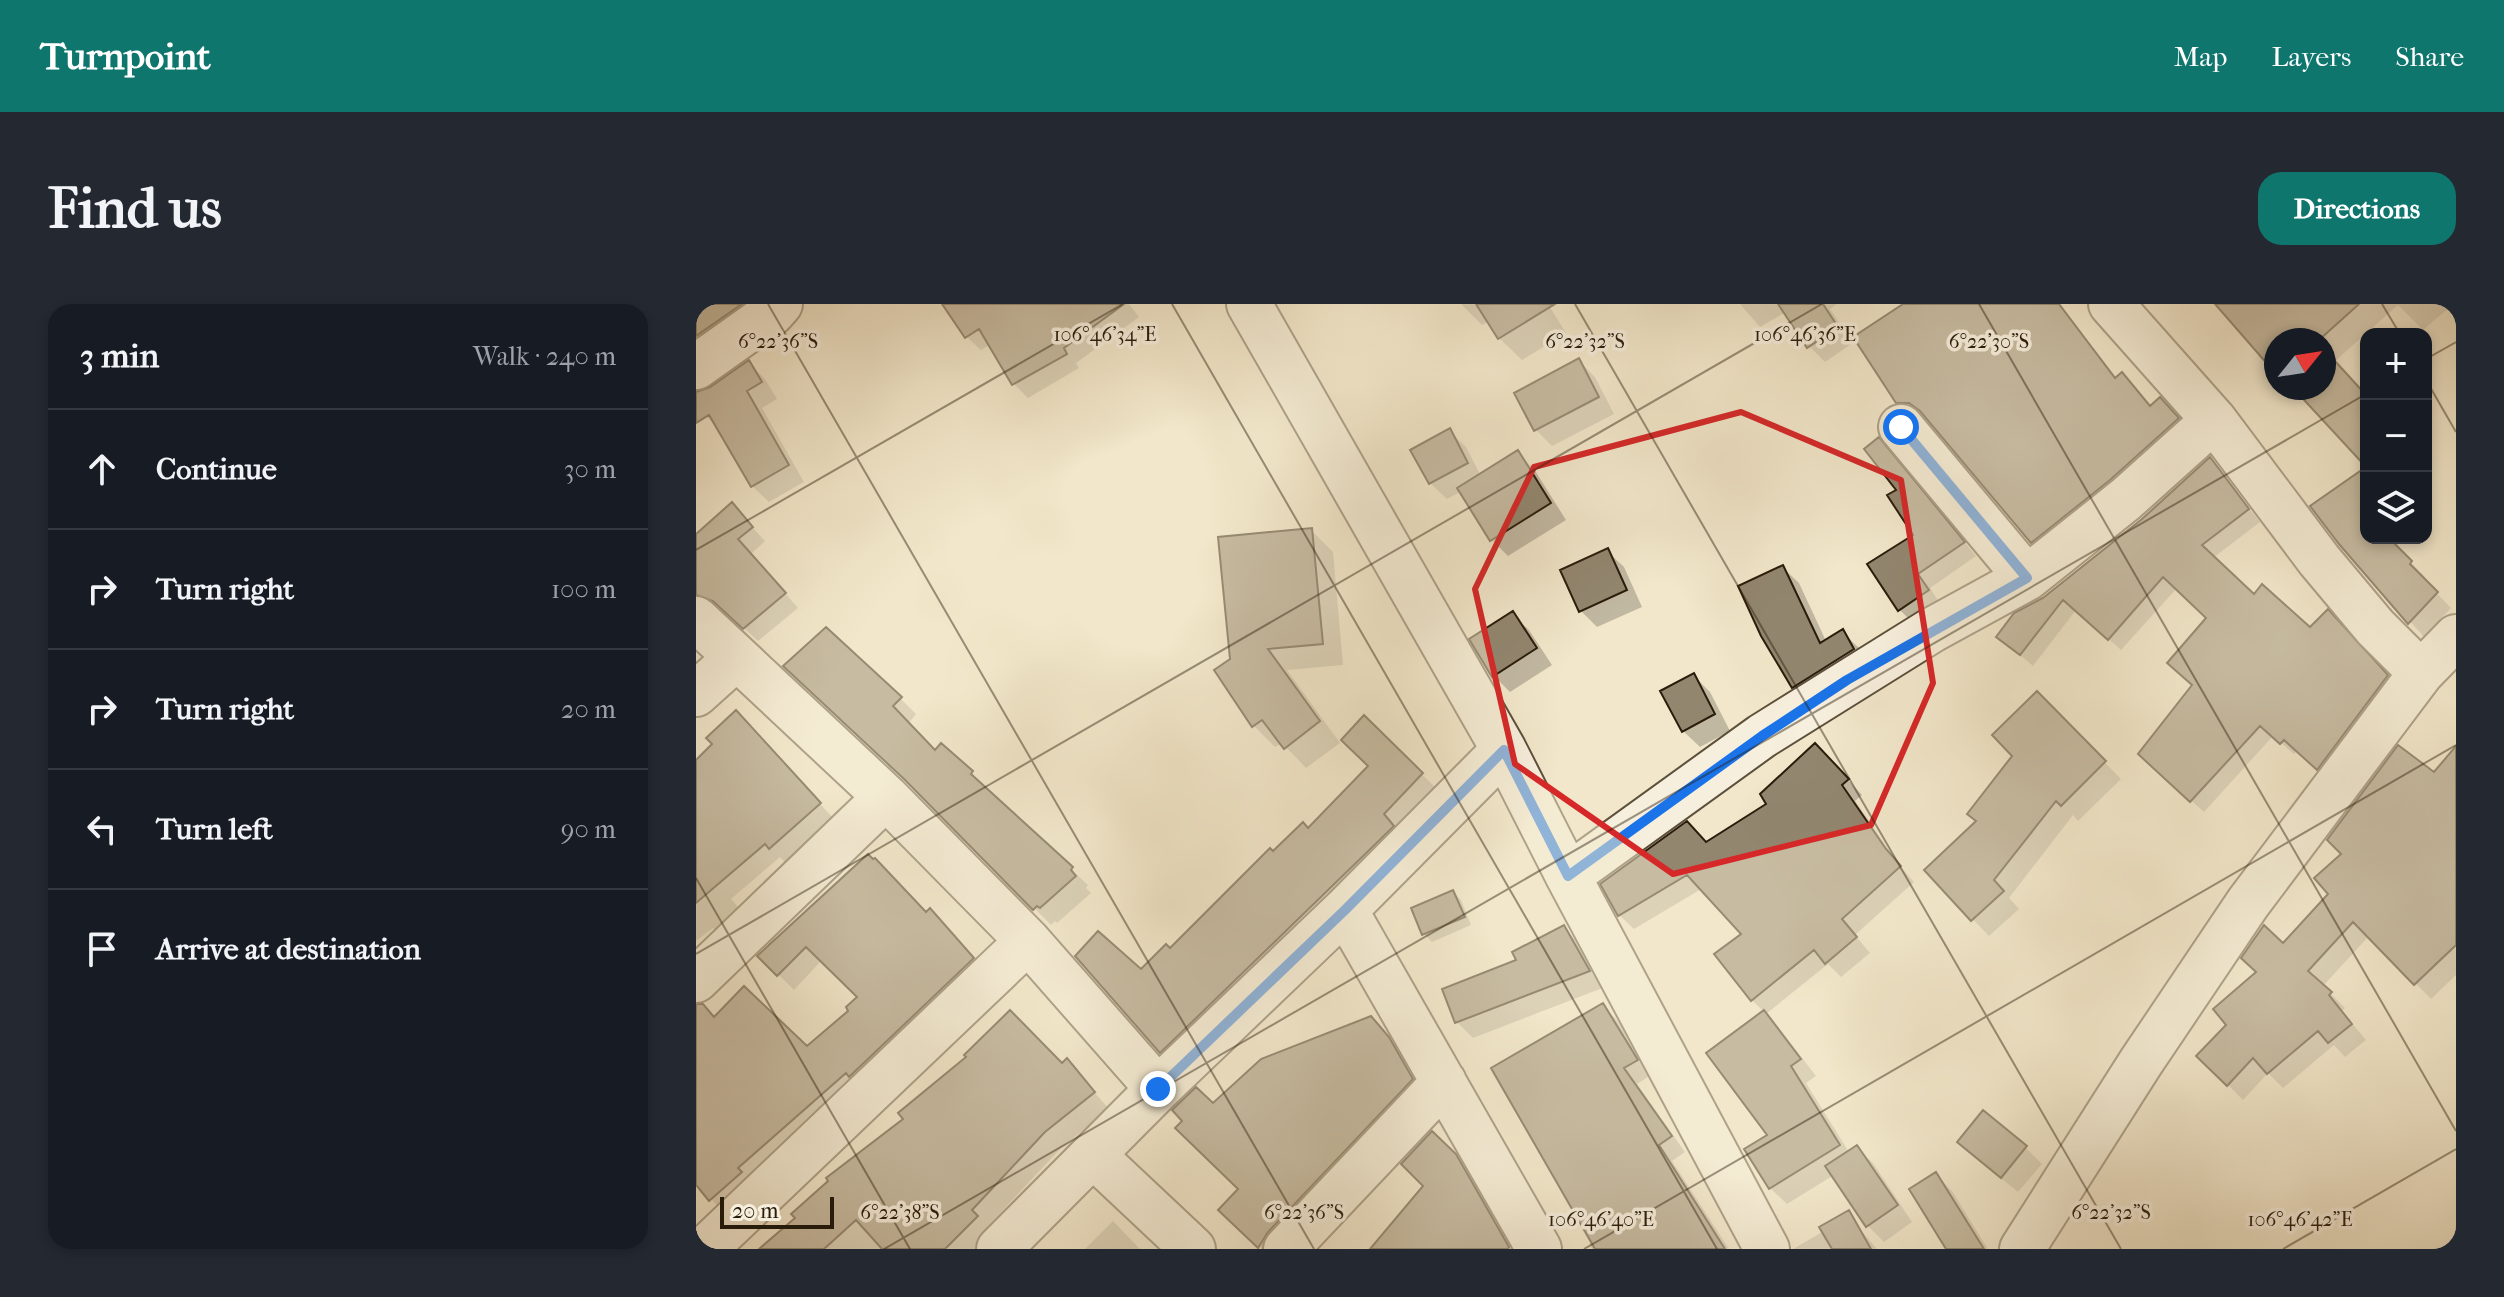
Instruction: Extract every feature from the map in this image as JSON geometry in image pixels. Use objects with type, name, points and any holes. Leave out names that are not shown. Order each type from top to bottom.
[{"type":"street","points":[[696,367],[780,304]]},
{"type":"street","points":[[1249,304],[1504,750],[1767,1249]]},
{"type":"street","points":[[2111,304],[2214,420],[2319,560],[2375,627],[2421,673]]},
{"type":"street","points":[[1568,876],[1774,728],[1908,645],[2027,578],[2126,499],[2214,420]]},
{"type":"street","points":[[1901,427],[2027,578]]},
{"type":"street","points":[[696,619],[886,797],[1028,941],[1158,1089]]},
{"type":"street","points":[[2038,1242],[2248,903],[2421,673],[2456,637]]},
{"type":"street","points":[[696,694],[736,658]]},
{"type":"street","points":[[999,1249],[1504,750]]},
{"type":"street","points":[[696,980],[886,797]]},
{"type":"street","points":[[1345,910],[1539,1249]]},
{"type":"street","points":[[705,1244],[1028,941]]},
{"type":"street","points":[[1286,1249],[1444,1082]]},
{"type":"street","points":[[1094,1156],[1193,1249]]},
{"type":"highlighted area","points":[[1741,412],[1901,480],[1933,683],[1871,825],[1673,874],[1515,764],[1475,589],[1534,467]]},
{"type":"building","points":[[696,304],[742,304],[696,336]]},
{"type":"building","points":[[942,304],[1124,304],[1064,348],[1067,354],[1012,385],[979,329],[965,338]]},
{"type":"building","points":[[1476,304],[1555,304],[1498,339]]},
{"type":"building","points":[[1778,304],[1823,304],[1838,327],[1807,348]]},
{"type":"building","points":[[1903,304],[2059,304],[2115,378],[2122,372],[2150,406],[2160,397],[2179,418],[2110,480],[2031,543],[1920,411],[1909,403],[1896,403],[1853,337]]},
{"type":"building","points":[[2215,304],[2359,304],[2332,328],[2264,328],[2264,360]]},
{"type":"building","points":[[1579,358],[1599,397],[1534,431],[1514,393]]},
{"type":"building","points":[[749,360],[762,382],[747,391],[789,465],[751,487],[709,415],[696,423],[696,392],[710,387]]},
{"type":"building","points":[[2336,362],[2360,388],[2360,461],[2304,400],[2336,400]]},
{"type":"building","points":[[1450,428],[1468,463],[1429,484],[1410,450]]},
{"type":"building","points":[[1879,437],[1965,542],[1918,574],[1929,590],[1898,611],[1867,564],[1913,535],[1887,495],[1896,490],[1864,449]]},
{"type":"building","points":[[1518,450],[1551,503],[1490,541],[1457,488]]},
{"type":"building","points":[[2210,457],[2249,509],[2202,545],[2254,594],[2262,584],[2310,627],[2328,609],[2388,675],[2317,770],[2284,740],[2280,744],[2260,726],[2190,802],[2138,754],[2192,685],[2167,663],[2206,618],[2163,577],[2108,640],[2063,600],[2020,655],[1996,637],[2014,613],[2043,598],[2142,519]]},
{"type":"building","points":[[2360,471],[2360,544],[2395,544],[2438,592],[2408,624],[2310,506]]},
{"type":"building","points":[[732,502],[753,527],[738,539],[786,593],[743,629],[713,601],[696,595],[696,534]]},
{"type":"building","points":[[1312,528],[1323,644],[1268,649],[1320,721],[1284,749],[1262,720],[1252,727],[1214,670],[1230,659],[1218,537]]},
{"type":"building","points":[[1608,548],[1627,590],[1579,612],[1560,570]]},
{"type":"building","points":[[1783,565],[1820,643],[1843,629],[1854,649],[1792,688],[1761,636],[1738,586]]},
{"type":"building","points":[[1513,611],[1537,648],[1492,677],[1469,639]]},
{"type":"building","points":[[826,627],[902,697],[893,706],[935,750],[941,743],[1073,867],[1071,870],[1076,876],[1040,908],[1037,906],[1033,910],[904,779],[783,666]]},
{"type":"building","points":[[1694,673],[1715,714],[1682,732],[1660,691]]},
{"type":"building","points":[[2037,691],[2106,761],[2061,806],[2056,801],[1994,880],[2004,891],[1971,921],[1924,870],[1976,821],[1967,814],[2012,756],[1992,735]]},
{"type":"building","points":[[736,710],[821,803],[769,849],[765,844],[696,903],[696,760],[712,744],[706,738]]},
{"type":"building","points":[[1364,715],[1423,773],[1384,814],[1394,826],[1160,1053],[1075,956],[1098,931],[1141,969],[1166,944],[1170,948],[1270,848],[1273,851],[1303,822],[1308,828],[1368,766],[1341,740]]},
{"type":"building","points":[[1815,743],[1849,779],[1842,785],[1901,866],[1842,919],[1857,937],[1825,964],[1814,950],[1751,1001],[1714,954],[1741,934],[1687,875],[1618,916],[1600,884],[1687,821],[1706,842],[1766,804],[1760,794]]},
{"type":"building","points":[[2398,745],[2434,772],[2456,746],[2456,945],[2414,985],[2353,922],[2308,971],[2332,992],[2329,995],[2352,1024],[2328,1043],[2318,1031],[2267,1074],[2253,1058],[2227,1086],[2196,1056],[2226,1025],[2213,1009],[2256,972],[2241,958],[2264,925],[2283,943],[2328,894],[2314,878],[2341,854],[2327,840]]},
{"type":"building","points":[[868,854],[926,912],[930,908],[974,958],[849,1077],[846,1073],[738,1168],[742,1172],[709,1201],[696,1185],[696,1004],[703,1004],[714,1017],[744,986],[807,1046],[848,1011],[846,1007],[857,997],[806,947],[777,976],[757,956]]},
{"type":"building","points":[[1453,890],[1465,917],[1422,935],[1411,908]]},
{"type":"building","points":[[1564,925],[1590,971],[1455,1023],[1442,989],[1516,960],[1512,952]]},
{"type":"building","points":[[1603,1003],[1638,1060],[1624,1068],[1672,1136],[1659,1145],[1725,1249],[1595,1249],[1491,1068]]},
{"type":"building","points":[[1010,1010],[1062,1063],[1067,1058],[1095,1092],[1045,1132],[972,1210],[978,1216],[945,1249],[882,1249],[856,1220],[824,1249],[759,1249],[795,1218],[791,1214],[828,1181],[826,1178],[903,1119],[898,1113],[966,1057],[964,1055]]},
{"type":"building","points":[[1764,1010],[1801,1059],[1791,1066],[1840,1145],[1769,1189],[1744,1149],[1767,1135],[1706,1053]]},
{"type":"building","points":[[1371,1016],[1389,1037],[1413,1079],[1268,1232],[1258,1248],[1218,1210],[1238,1189],[1175,1128],[1182,1121],[1172,1110],[1196,1087],[1213,1103],[1261,1059]]},
{"type":"building","points":[[1983,1110],[2027,1146],[2001,1178],[1957,1142]]},
{"type":"building","points":[[1432,1131],[1456,1154],[1508,1249],[1370,1249],[1423,1186],[1401,1164]]},
{"type":"building","points":[[1857,1145],[1898,1205],[1866,1227],[1825,1166]]},
{"type":"building","points":[[1936,1172],[1984,1249],[1946,1249],[1909,1189]]},
{"type":"building","points":[[1849,1210],[1871,1249],[1832,1249],[1819,1227]]},
{"type":"route","points":[[1158,1089],[1345,910],[1504,750],[1568,876],[1762,736],[1847,680],[2027,578],[1901,427]]}]
